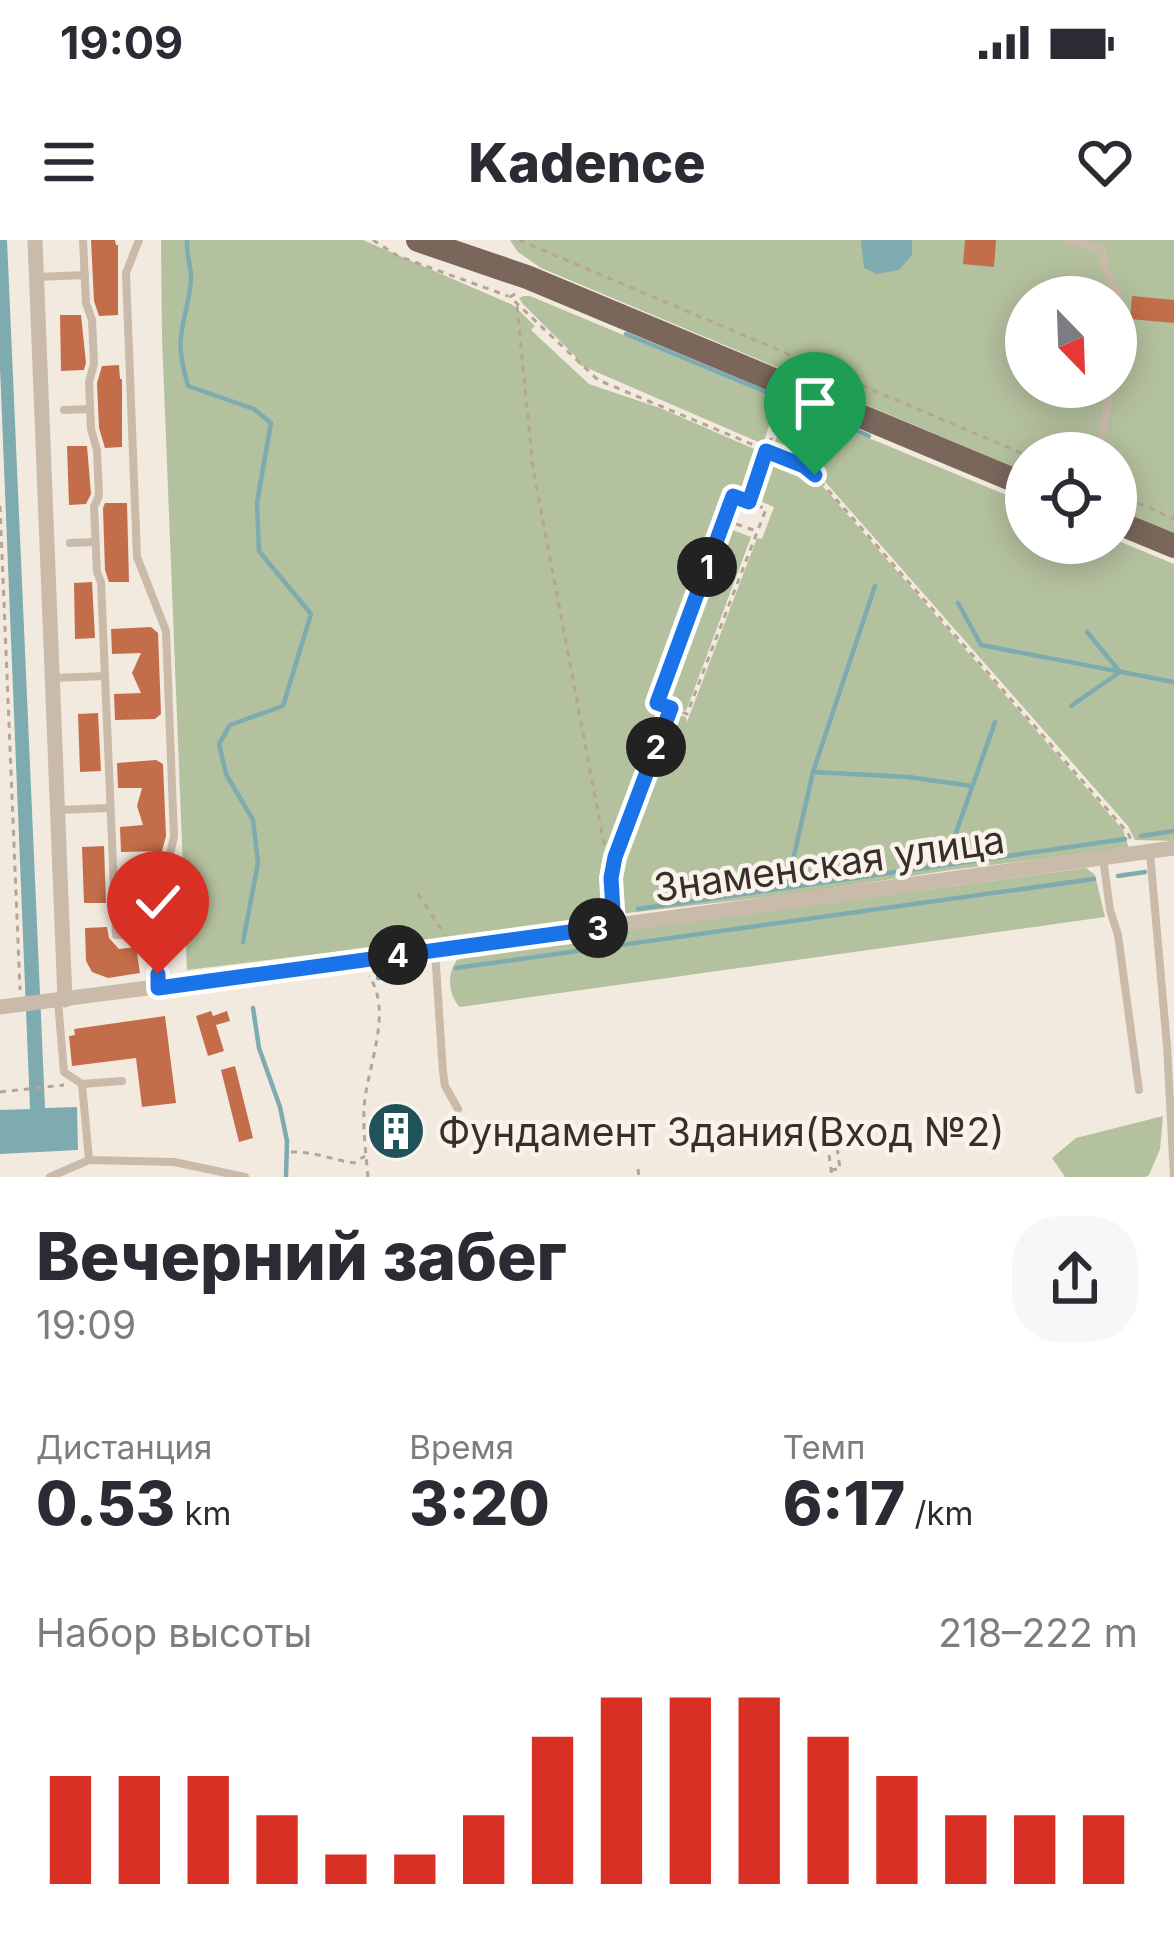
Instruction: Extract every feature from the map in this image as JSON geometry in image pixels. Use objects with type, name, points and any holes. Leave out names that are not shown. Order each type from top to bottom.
[{"type":"main road","points":[[418,240],[527,277],[1005,475]]},
{"type":"main road","points":[[1137,531],[1174,546]]},
{"type":"street","points":[[35,240],[57,810],[57,1001]]},
{"type":"street","name":"Знаменская улица","points":[[10,1006],[1174,848]]},
{"type":"lane","points":[[83,240],[86,303],[92,320],[90,409],[99,496],[94,507],[95,542],[116,935],[133,934]]},
{"type":"lane","points":[[139,240],[126,273],[137,557],[166,631],[174,837],[160,908],[158,988]]},
{"type":"lane","points":[[1066,240],[1102,244],[1109,276]]},
{"type":"lane","points":[[37,277],[85,275]]},
{"type":"lane","points":[[64,410],[90,409]]},
{"type":"lane","points":[[70,543],[95,542]]},
{"type":"lane","points":[[52,678],[105,676]]},
{"type":"lane","points":[[57,810],[110,808]]},
{"type":"lane","points":[[1143,852],[1167,1046],[1174,1177]]},
{"type":"lane","points":[[1103,859],[1139,1090]]},
{"type":"lane","points":[[141,909],[160,908]]},
{"type":"lane","points":[[442,949],[443,1072],[458,1109]]},
{"type":"lane","points":[[57,1001],[64,1072],[82,1084],[122,1081]]},
{"type":"lane","points":[[82,1084],[89,1160]]},
{"type":"lane","points":[[50,1177],[89,1160],[174,1162],[244,1177]]},
{"type":"path","points":[[373,240],[398,256],[510,297],[598,380],[804,466],[1143,852]]},
{"type":"path","points":[[519,240],[1005,446]]},
{"type":"path","points":[[510,297],[518,293]]},
{"type":"path","points":[[517,304],[536,487],[611,878],[614,926]]},
{"type":"path","points":[[749,502],[788,390]]},
{"type":"path","points":[[733,496],[749,502],[766,509],[687,714],[657,703],[733,496]]},
{"type":"path","points":[[1137,503],[1174,519]]},
{"type":"path","points":[[0,506],[10,1006]]},
{"type":"path","points":[[724,519],[757,531]]},
{"type":"path","points":[[611,878],[671,708]]},
{"type":"path","points":[[418,894],[445,934],[442,949]]},
{"type":"path","points":[[357,961],[377,988],[380,1006],[364,1110],[368,1177]]},
{"type":"path","points":[[0,1092],[65,1085]]},
{"type":"path","points":[[833,1117],[835,1134],[840,1168],[832,1173],[824,1118],[833,1117]]},
{"type":"path","points":[[365,1128],[390,1129]]},
{"type":"path","points":[[826,1135],[851,1131]]},
{"type":"path","points":[[829,1151],[837,1150]]},
{"type":"path","points":[[291,1152],[354,1163],[367,1155]]},
{"type":"path","points":[[638,1168],[639,1177]]},
{"type":"green space","points":[[161,240],[363,240],[513,305],[535,326],[531,330],[589,384],[660,408],[759,451],[744,495],[732,492],[653,706],[668,711],[612,847],[607,906],[590,917],[556,925],[187,970]]},
{"type":"green space","points":[[510,240],[1174,240],[1174,534],[1137,518],[1137,432],[1005,432],[1005,463],[541,268]]},
{"type":"green space","points":[[524,296],[772,397],[776,405],[763,444],[578,364],[523,304],[519,298]]},
{"type":"green space","points":[[789,405],[1005,494],[1005,564],[1137,564],[1137,549],[1174,564],[1174,841],[1135,840],[1128,826],[813,468],[772,450]]},
{"type":"green space","points":[[771,455],[813,475],[1123,830],[1129,848],[619,914],[617,864],[672,712],[686,717],[687,722],[757,538],[762,539],[774,507],[755,499]]},
{"type":"green space","points":[[725,527],[751,537],[686,711],[660,701]]},
{"type":"green space","points":[[1086,868],[1095,875],[1105,917],[460,1007],[450,986],[455,963],[466,952]]},
{"type":"green space","points":[[1163,1116],[1160,1149],[1145,1177],[1065,1177],[1052,1158],[1076,1138]]},
{"type":"water","points":[[0,240],[7,240],[45,1108],[77,1107],[78,1150],[0,1154],[0,1110],[30,1109],[0,368]]},
{"type":"water","points":[[861,240],[912,240],[912,255],[899,270],[877,274],[864,268]]},
{"type":"building","points":[[91,240],[115,240],[118,245],[118,315],[99,316]]},
{"type":"building","points":[[965,240],[996,240],[994,267],[963,264]]},
{"type":"building","points":[[1137,296],[1174,300],[1174,323],[1137,320]]},
{"type":"building","points":[[60,315],[81,315],[84,370],[61,371]]},
{"type":"building","points":[[119,365],[122,447],[105,448],[97,383],[102,366]]},
{"type":"building","points":[[67,446],[87,446],[91,494],[86,504],[69,505]]},
{"type":"building","points":[[105,503],[127,503],[129,582],[109,582],[105,570]]},
{"type":"building","points":[[92,582],[95,638],[75,639],[74,583]]},
{"type":"building","points":[[151,627],[158,633],[161,714],[155,719],[115,720],[114,694],[141,693],[132,673],[141,653],[112,654],[111,629]]},
{"type":"building","points":[[98,713],[101,771],[80,772],[78,714]]},
{"type":"building","points":[[156,760],[163,764],[166,836],[162,851],[121,852],[120,827],[143,825],[137,806],[142,788],[118,788],[117,763]]},
{"type":"building","points":[[104,846],[106,903],[84,903],[82,847]]},
{"type":"building","points":[[107,927],[119,949],[136,947],[140,973],[108,978],[92,972],[86,961],[85,928]]},
{"type":"building","points":[[211,1011],[213,1016],[227,1011],[230,1021],[216,1025],[224,1051],[208,1056],[196,1016]]},
{"type":"building","points":[[165,1016],[176,1103],[142,1107],[136,1058],[72,1066],[69,1036],[75,1035],[74,1029]]},
{"type":"building","points":[[235,1066],[253,1138],[239,1142],[221,1070]]},
{"type":"waterway","points":[[187,240],[191,279],[181,343],[188,386],[254,409],[271,423],[257,503],[259,551],[311,614],[283,706],[230,725],[219,744],[226,774],[253,820],[258,863],[243,942]]},
{"type":"waterway","points":[[626,334],[778,397]]},
{"type":"waterway","points":[[791,402],[869,436]]},
{"type":"waterway","points":[[813,772],[875,586]]},
{"type":"waterway","points":[[958,603],[981,645],[1174,682]]},
{"type":"waterway","points":[[1071,706],[1120,672],[1087,632]]},
{"type":"waterway","points":[[948,864],[995,722]]},
{"type":"waterway","points":[[787,886],[813,772],[972,786]]},
{"type":"waterway","points":[[1141,836],[1174,831]]},
{"type":"waterway","points":[[638,909],[1125,839]]},
{"type":"waterway","points":[[1118,876],[1145,872]]},
{"type":"waterway","points":[[456,968],[1094,879]]},
{"type":"waterway","points":[[378,978],[420,972]]},
{"type":"waterway","points":[[253,1008],[259,1048],[287,1141],[286,1177]]},
{"type":"place","name":"Фундамент Здания(Вход №2)","points":[[396,1131]]},
{"type":"route","points":[[158,974],[158,988],[614,926],[611,878],[615,857],[671,708],[657,703],[733,496],[749,502],[766,451],[815,475]]}]
